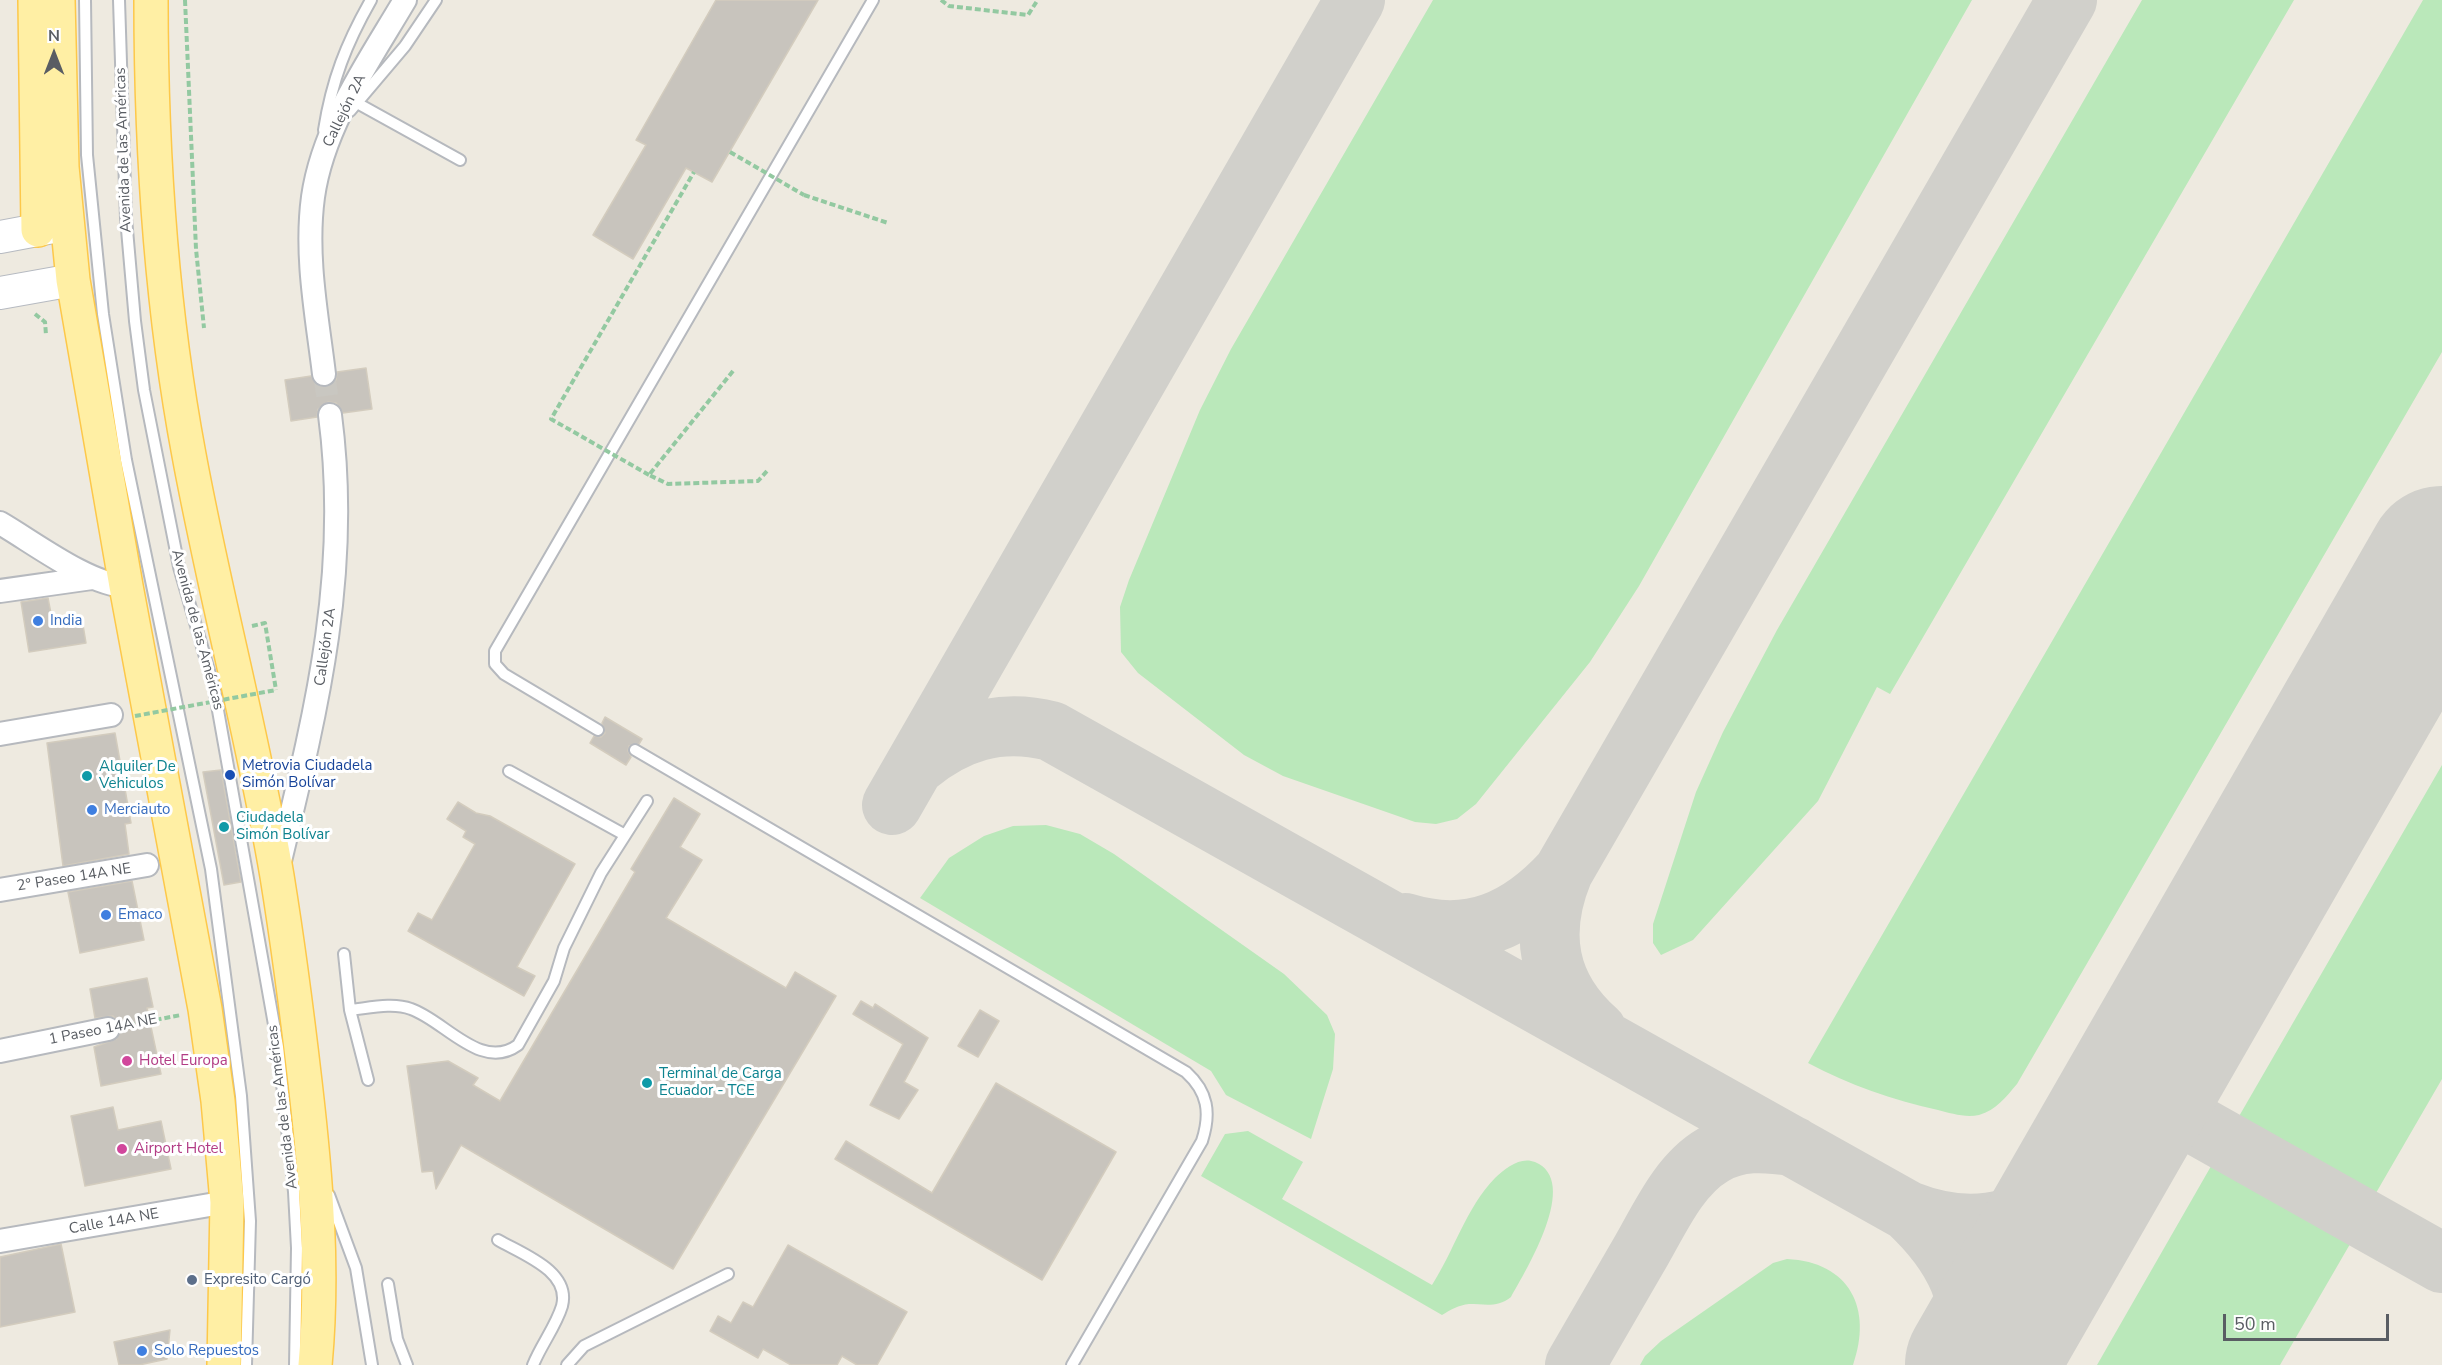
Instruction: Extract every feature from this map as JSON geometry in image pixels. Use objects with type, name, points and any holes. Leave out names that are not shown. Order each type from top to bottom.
[{"type":"main road","points":[[35,0],[52,227]]},
{"type":"main road","name":"Avenida de las Américas","points":[[58,0],[52,227],[85,278],[126,586],[205,1009],[218,1101],[227,1202],[224,1365]]},
{"type":"main road","name":"Avenida de las Américas","points":[[151,0],[157,177],[177,386],[208,554],[277,875],[313,1151],[320,1251],[315,1365]]},
{"type":"street","name":"Callejón 2A","points":[[324,374],[310,262],[313,196],[332,131],[401,5]]},
{"type":"street","points":[[0,237],[52,227]]},
{"type":"street","points":[[0,293],[85,278]]},
{"type":"street","name":"Callejón 2A","points":[[277,875],[316,709],[330,627],[339,508],[330,415]]},
{"type":"street","points":[[0,523],[92,578],[109,586],[126,586]]},
{"type":"street","points":[[0,591],[92,578]]},
{"type":"street","points":[[0,734],[111,715]]},
{"type":"street","name":"2° Paseo 14A NE","points":[[0,890],[147,865]]},
{"type":"street","name":"1 Paseo 14A NE","points":[[0,1051],[108,1029]]},
{"type":"street","name":"Calle 14A NE","points":[[0,1241],[227,1202]]},
{"type":"lane","name":"Avenida de las Américas","points":[[85,0],[87,155],[85,278],[126,460],[211,869],[241,1096],[247,1160],[249,1286],[246,1365]]},
{"type":"lane","name":"Avenida de las Américas","points":[[118,0],[126,218],[135,321],[144,390],[179,567],[214,688],[278,1047],[294,1192],[297,1248],[295,1365]]},
{"type":"lane","points":[[313,196],[332,83],[351,37],[371,0]]},
{"type":"lane","points":[[332,131],[416,33],[436,0]]},
{"type":"lane","points":[[598,729],[504,675],[495,664],[495,651],[873,0]]},
{"type":"lane","points":[[357,103],[460,160]]},
{"type":"lane","points":[[635,750],[1186,1071],[1198,1083],[1208,1111],[1202,1140],[1072,1365]]},
{"type":"lane","points":[[509,771],[625,835]]},
{"type":"lane","points":[[350,1010],[388,1006],[412,1009],[483,1052],[500,1054],[518,1046],[554,981],[564,948],[601,873],[647,801]]},
{"type":"lane","points":[[344,954],[350,1010],[368,1080]]},
{"type":"lane","points":[[313,1151],[356,1268],[372,1365]]},
{"type":"lane","points":[[498,1240],[545,1267],[558,1281],[563,1296],[561,1307],[533,1365]]},
{"type":"lane","points":[[567,1365],[584,1346],[728,1274]]},
{"type":"lane","points":[[388,1284],[397,1339],[407,1365]]},
{"type":"path","points":[[185,0],[196,249],[204,328]]},
{"type":"path","points":[[941,0],[950,6],[1028,15],[1037,2]]},
{"type":"path","points":[[730,152],[804,195],[888,224]]},
{"type":"path","points":[[694,172],[551,419],[668,484],[758,481],[768,470]]},
{"type":"path","points":[[649,475],[733,371]]},
{"type":"path","points":[[135,716],[276,690],[265,623],[251,626],[253,637]]},
{"type":"path","name":"1 Paseo 14A NE","points":[[108,1029],[205,1009]]},
{"type":"green space","points":[[1433,0],[1972,0],[1639,586],[1590,662],[1476,804],[1457,819],[1436,824],[1415,822],[1283,776],[1244,755],[1138,673],[1121,652],[1120,607],[1129,580],[1200,410],[1231,349]]},
{"type":"green space","points":[[2142,0],[2294,0],[1890,694],[1877,687],[1818,801],[1693,940],[1661,955],[1653,943],[1653,924],[1696,792],[1723,732],[1777,630]]},
{"type":"green space","points":[[2423,0],[2442,0],[2442,352],[2017,1084],[2009,1094],[1985,1113],[1974,1116],[1958,1115],[1904,1102],[1872,1091],[1808,1063]]},
{"type":"green space","points":[[2442,765],[2442,1079],[2369,1205],[2246,1137],[2238,1118]]},
{"type":"green space","points":[[1046,825],[1080,834],[1114,854],[1284,974],[1327,1015],[1335,1034],[1333,1069],[1311,1139],[1226,1095],[1211,1071],[920,898],[949,858],[984,836],[1013,826]]},
{"type":"green space","points":[[1248,1131],[1303,1162],[1282,1199],[1432,1285],[1476,1203],[1495,1178],[1513,1164],[1524,1161],[1535,1162],[1548,1172],[1553,1187],[1552,1206],[1528,1267],[1511,1297],[1496,1304],[1462,1305],[1442,1315],[1201,1176],[1225,1134]]},
{"type":"green space","points":[[2214,1161],[2229,1161],[2243,1166],[2357,1232],[2280,1365],[2097,1365]]},
{"type":"green space","points":[[1787,1259],[1809,1262],[1827,1269],[1841,1279],[1851,1292],[1858,1308],[1860,1325],[1853,1365],[1640,1365],[1645,1356],[1661,1341],[1773,1263]]},
{"type":"building","points":[[716,0],[818,0],[712,182],[686,168],[633,259],[593,235],[646,145],[636,140]]},
{"type":"building","points":[[366,368],[372,409],[343,413],[336,403],[328,402],[318,409],[317,417],[291,421],[285,380],[311,376],[318,386],[326,387],[336,380],[337,372]]},
{"type":"building","name":"India","points":[[48,598],[53,624],[82,619],[86,643],[29,652],[21,602]]},
{"type":"building","points":[[605,717],[642,739],[639,744],[629,746],[628,751],[631,757],[626,765],[590,743],[594,736],[601,737],[605,733],[602,723]]},
{"type":"building","points":[[115,733],[131,823],[125,824],[129,854],[63,866],[47,743]]},
{"type":"building","name":"Ciudadela Simón Bolívar","points":[[221,770],[241,882],[224,885],[203,772]]},
{"type":"building","name":"Terminal de Carga Ecuador - TCE","points":[[674,798],[700,814],[680,847],[702,860],[666,918],[786,988],[795,972],[836,996],[673,1269],[461,1145],[436,1189],[433,1171],[422,1172],[407,1066],[448,1061],[478,1078],[473,1085],[500,1101],[635,872],[631,869]]},
{"type":"building","points":[[458,802],[476,813],[490,816],[575,864],[517,967],[535,976],[524,996],[408,931],[418,913],[432,920],[475,844],[463,837],[466,831],[447,819]]},
{"type":"building","name":"Emaco","points":[[132,881],[144,940],[80,953],[68,892]]},
{"type":"building","points":[[147,978],[153,1007],[147,1008],[161,1074],[101,1086],[94,1047],[116,1039],[121,1027],[113,1016],[95,1018],[90,989]]},
{"type":"building","points":[[861,1001],[873,1008],[875,1004],[928,1038],[904,1082],[918,1090],[899,1119],[870,1105],[903,1044],[853,1014]]},
{"type":"building","points":[[980,1010],[999,1021],[978,1057],[958,1046]]},
{"type":"building","points":[[996,1083],[1116,1152],[1042,1280],[835,1159],[846,1141],[932,1193]]},
{"type":"building","name":"Airport Hotel","points":[[113,1107],[118,1130],[161,1121],[171,1169],[85,1186],[71,1116]]},
{"type":"building","points":[[61,1244],[75,1312],[0,1327],[0,1257]]},
{"type":"building","points":[[788,1245],[907,1312],[877,1365],[857,1365],[842,1356],[837,1365],[791,1365],[763,1349],[758,1358],[710,1331],[718,1316],[731,1323],[743,1302],[753,1307]]},
{"type":"building","name":"Solo Repuestos","points":[[170,1330],[167,1359],[139,1365],[119,1365],[114,1342]]},
{"type":"taxiway","points":[[892,805],[1355,0]]},
{"type":"taxiway","points":[[1405,923],[1429,929],[1451,930],[1492,923],[1511,915],[1529,903],[1563,872],[2067,0]]},
{"type":"taxiway","points":[[916,765],[947,744],[979,731],[1014,726],[1051,731],[1908,1211],[1938,1244],[1959,1280],[1966,1299],[1969,1320],[1970,1342],[1967,1365]]},
{"type":"taxiway","points":[[1563,872],[1551,916],[1552,958],[1567,996],[1580,1014],[1597,1031]]},
{"type":"taxiway","points":[[2138,1092],[2442,1263]]},
{"type":"taxiway","points":[[1575,1365],[1669,1201],[1689,1175],[1713,1155],[1732,1147],[1762,1143],[1793,1146]]},
{"type":"taxiway","points":[[1908,1211],[1960,1223],[1984,1223],[2007,1219],[2030,1211],[2052,1199],[2094,1168]]},
{"type":"runway","points":[[1980,1365],[2442,561]]},
{"type":"tunnel","points":[[324,374],[330,415]]},
{"type":"place","name":"India","points":[[38,621]]},
{"type":"place","name":"Metrovia Ciudadela Simón Bolívar","points":[[230,775]]},
{"type":"place","name":"Alquiler De Vehiculos","points":[[87,776]]},
{"type":"place","name":"Merciauto","points":[[92,810]]},
{"type":"place","name":"Ciudadela Simón Bolívar","points":[[224,827]]},
{"type":"place","name":"Emaco","points":[[106,915]]},
{"type":"place","name":"Hotel Europa","points":[[127,1061]]},
{"type":"place","name":"Terminal de Carga Ecuador - TCE","points":[[647,1083]]},
{"type":"place","name":"Airport Hotel","points":[[122,1149]]},
{"type":"place","name":"Expresito Cargó","points":[[192,1280]]},
{"type":"place","name":"Solo Repuestos","points":[[142,1351]]}]
